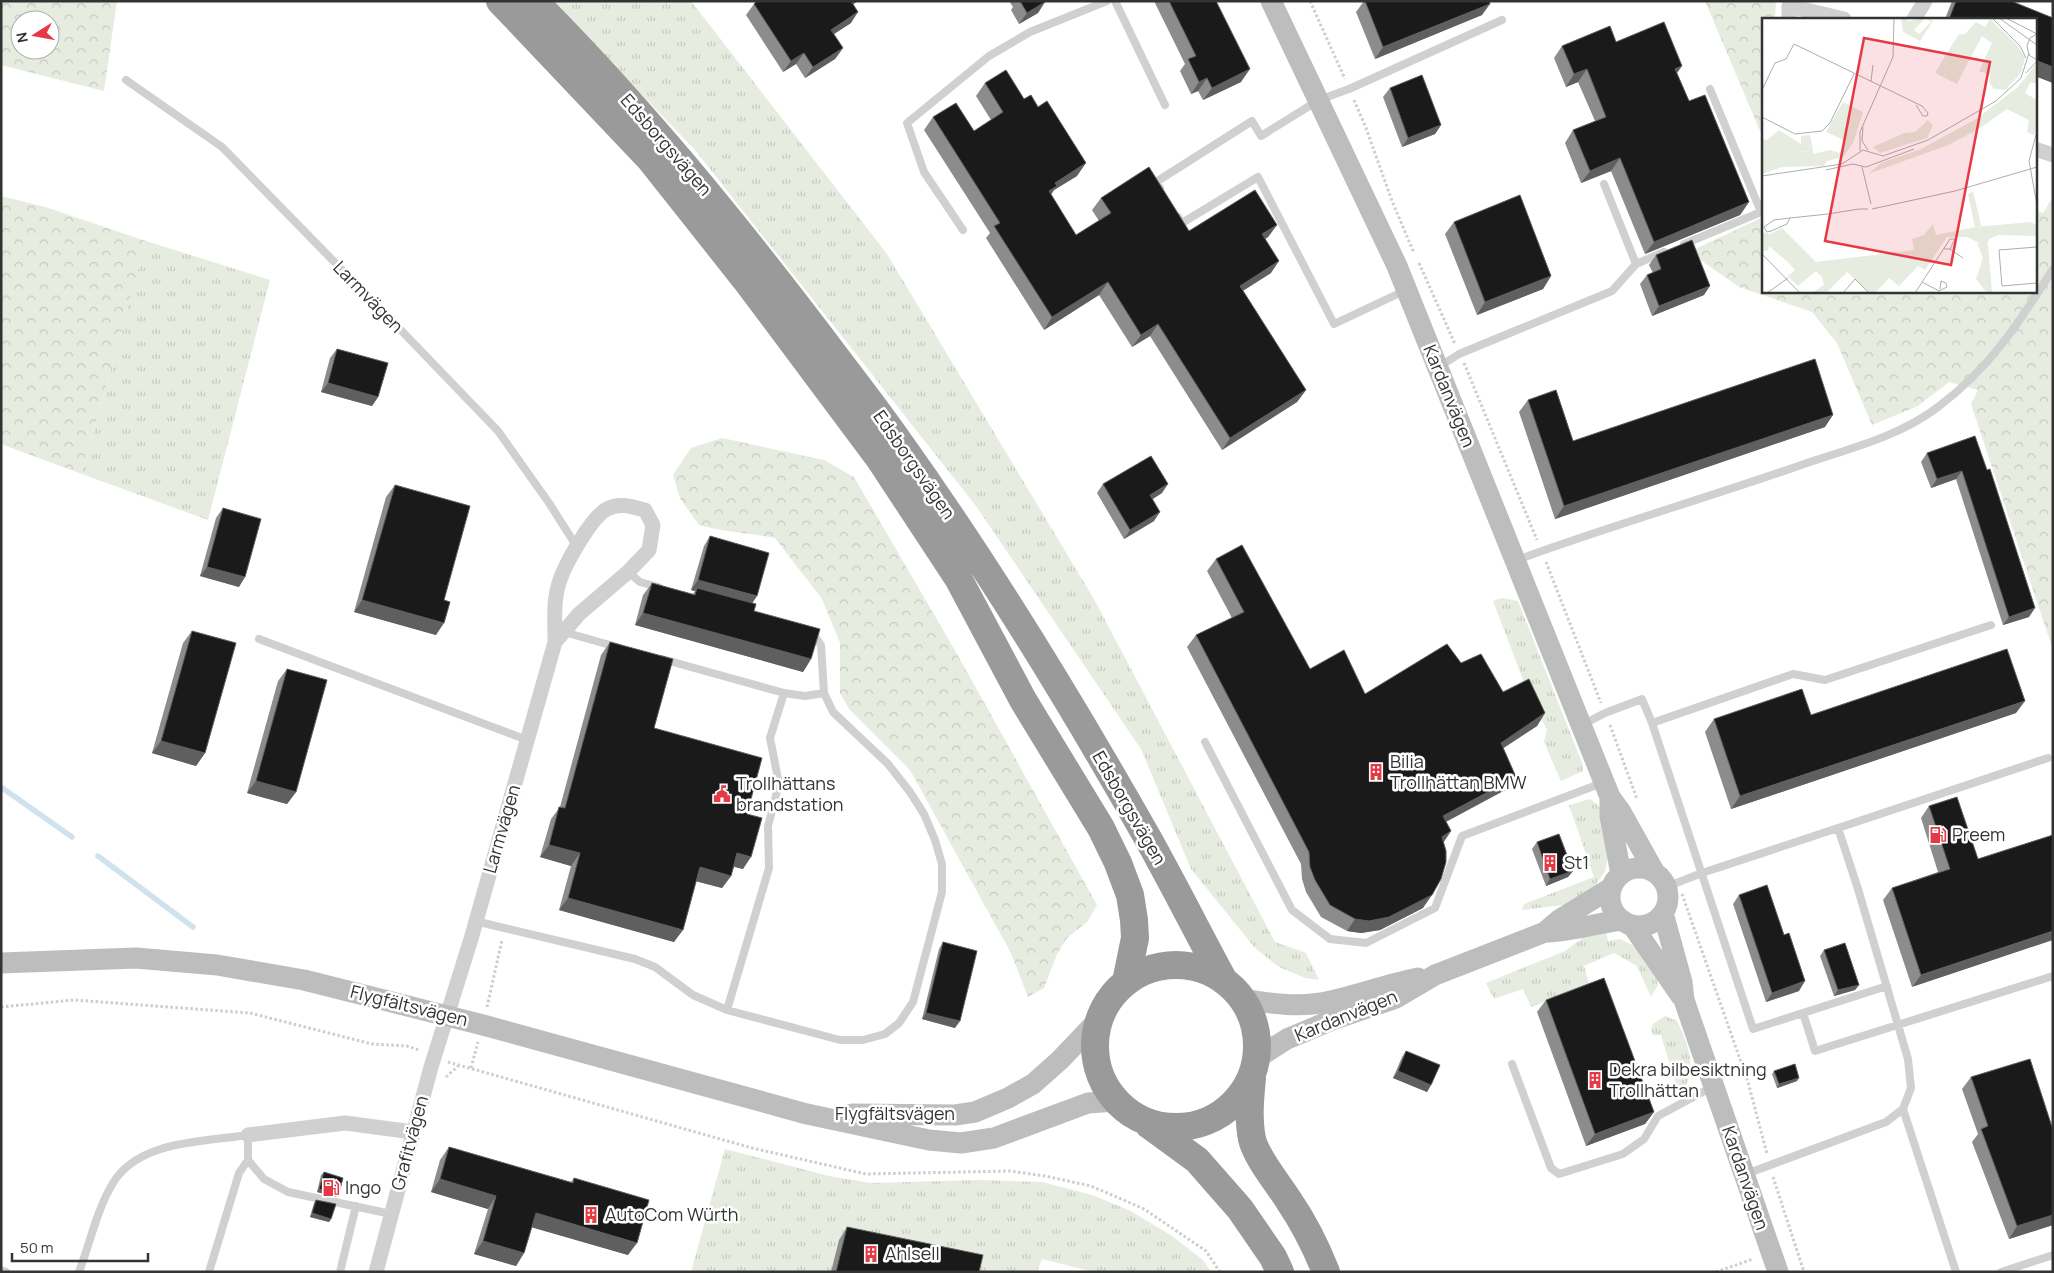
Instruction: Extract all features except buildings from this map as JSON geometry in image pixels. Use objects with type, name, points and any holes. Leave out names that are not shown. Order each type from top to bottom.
[{"type":"highway","name":"Edsborgsvägen","points":[[500,1],[650,159],[749,284],[879,458],[958,578],[1023,700],[1100,828],[1118,863],[1130,895],[1135,938],[1126,982]]},
{"type":"highway","name":"Edsborgsvägen","points":[[534,1],[577,44],[671,149],[769,269],[899,442],[981,563],[1046,666],[1147,836],[1223,979]]},
{"type":"highway","points":[[1280,1272],[1274,1257],[1240,1209],[1197,1160],[1116,1101],[1107,1089],[1096,1062],[1096,1032],[1100,1018],[1115,992],[1126,982],[1144,971],[1174,964],[1195,966],[1223,979],[1243,999],[1255,1027],[1257,1037],[1249,1110],[1252,1140],[1271,1175],[1289,1200],[1313,1240],[1326,1272]]},
{"type":"highway","points":[[1139,1118],[1165,1127],[1178,1127],[1205,1122],[1217,1116],[1238,1099],[1254,1067]]},
{"type":"street","name":"Kardanvägen","points":[[1271,1],[1319,100],[1406,290],[1607,790],[1667,881]]},
{"type":"street","points":[[1915,18],[1925,1]]},
{"type":"street","points":[[1789,8],[1839,18]]},
{"type":"street","points":[[2036,149],[2053,156]]},
{"type":"street","name":"Larmvägen","points":[[446,1015],[559,637],[579,614],[628,572],[649,550],[653,526],[645,510],[624,505],[606,509],[589,528],[558,584],[555,618],[559,637]]},
{"type":"street","name":"Kardanvägen","points":[[1546,932],[1559,920],[1616,881],[1607,790]]},
{"type":"street","points":[[1638,868],[1667,881],[1667,901],[1663,913],[1658,919],[1648,924],[1627,923],[1611,906],[1616,881],[1638,868]]},
{"type":"street","name":"Kardanvägen","points":[[1663,913],[1682,982],[1684,1000],[1778,1272]]},
{"type":"street","name":"Kardanvägen","points":[[1254,1067],[1287,1039],[1332,1020],[1396,998],[1435,975],[1546,932],[1562,931],[1596,923],[1627,923],[1684,1000]]},
{"type":"street","name":"Flygfältsvägen","points":[[1,963],[136,958],[217,965],[304,980],[446,1015],[807,1114],[929,1140],[962,1143],[994,1138],[1088,1103],[1116,1101]]},
{"type":"street","name":"Kardanvägen","points":[[1243,999],[1282,1005],[1330,1002],[1392,983],[1435,975]]},
{"type":"street","name":"Grafitvägen","points":[[376,1272],[446,1015]]},
{"type":"street","name":"Flygfältsvägen","points":[[807,1114],[955,1115],[975,1112],[1008,1098],[1033,1084],[1060,1060],[1100,1018]]},
{"type":"street","points":[[248,1136],[345,1123],[413,1132]]},
{"type":"lane","points":[[963,230],[924,172],[907,123],[989,56],[1030,32],[1106,1]]},
{"type":"lane","points":[[1115,1],[1165,105]]},
{"type":"lane","points":[[1167,199],[1156,182],[1252,121],[1261,136],[1319,100],[1349,89],[1502,20]]},
{"type":"lane","name":"Larmvägen","points":[[126,80],[222,147],[389,318],[498,431],[549,503],[577,547]]},
{"type":"lane","points":[[1437,368],[1460,354],[1612,292],[1636,264],[1761,212],[1710,89]]},
{"type":"lane","points":[[1172,207],[1182,223],[1258,178],[1334,324],[1406,290]]},
{"type":"lane","points":[[1604,184],[1636,264]]},
{"type":"lane","points":[[1515,560],[1731,490],[1912,425],[1938,407],[1989,362],[2018,324],[2053,269]]},
{"type":"lane","points":[[628,572],[640,582],[666,589]]},
{"type":"lane","points":[[1652,723],[1793,674],[1825,680],[1991,626]]},
{"type":"lane","points":[[475,921],[635,959],[655,967],[693,995],[728,1010],[840,1040],[863,1040],[885,1034],[900,1023],[913,1002],[942,892],[942,864],[936,840],[924,814],[910,792],[888,764],[832,712],[824,693],[821,645],[814,633],[806,629]]},
{"type":"lane","points":[[559,637],[628,650]]},
{"type":"lane","points":[[259,639],[527,740]]},
{"type":"lane","points":[[656,658],[784,694],[805,696],[824,693]]},
{"type":"lane","points":[[728,1010],[769,868],[768,826],[779,784],[770,738],[784,694]]},
{"type":"lane","points":[[1581,726],[1605,713],[1642,698],[1652,723],[1753,1029],[1887,986]]},
{"type":"lane","points":[[1205,742],[1292,910],[1330,939],[1366,943],[1435,908],[1462,836],[1607,790]]},
{"type":"lane","points":[[1667,881],[1702,873],[2048,758]]},
{"type":"lane","points":[[1743,1175],[1886,1122],[1904,1108],[1911,1088],[1908,1058],[1838,828]]},
{"type":"lane","points":[[1803,1013],[1815,1051],[2053,976]]},
{"type":"lane","points":[[1512,1064],[1551,1168],[1559,1174],[1623,1154],[1644,1139],[1658,1116],[1714,1086]]},
{"type":"lane","points":[[1904,1108],[1956,1272]]},
{"type":"lane","points":[[79,1272],[112,1184],[121,1171],[130,1163],[150,1152],[170,1147],[248,1136],[248,1160],[236,1180],[209,1272]]},
{"type":"lane","points":[[248,1160],[264,1179],[288,1192],[391,1214]]},
{"type":"lane","points":[[340,1272],[356,1206]]},
{"type":"lane","points":[[2001,1272],[2053,1255]]},
{"type":"lane","points":[[1,1270],[6,1272]]},
{"type":"path","points":[[1310,1],[1366,128],[1392,200],[1460,354],[1542,551],[1638,800]]},
{"type":"path","points":[[1667,881],[1695,933],[1748,1082],[1776,1189],[1804,1272]]},
{"type":"path","points":[[471,1068],[483,1025],[505,928]]},
{"type":"path","points":[[1,1007],[74,1000],[250,1013],[372,1044],[407,1046],[458,1065],[752,1148],[866,1174],[1010,1172],[1045,1176],[1091,1186],[1144,1209],[1206,1251],[1220,1272]]},
{"type":"green space","points":[[1,1],[117,1],[104,91],[1,65]]},
{"type":"green space","points":[[552,1],[691,1],[887,254],[1095,601],[1275,942],[1306,953],[1319,980],[1305,978],[1279,967],[1255,948],[1191,869],[1141,749],[976,506],[695,150]]},
{"type":"green space","points":[[1705,1],[1776,1],[1775,18],[1762,18],[1762,136]]},
{"type":"green space","points":[[1,196],[45,207],[146,241],[82,474],[1,444]]},
{"type":"green space","points":[[2053,197],[2053,650],[1971,404],[1978,390],[1949,382],[1918,406],[1872,425],[1837,343],[1812,312],[1739,287],[1689,252],[1762,217],[1762,292],[2036,292],[2036,210],[2043,213]]},
{"type":"green space","points":[[146,241],[270,280],[208,520],[82,474]]},
{"type":"green space","points":[[722,438],[824,460],[854,477],[957,654],[1097,905],[1087,922],[1067,938],[1057,954],[1044,988],[1028,997],[1011,953],[910,770],[849,709],[840,693],[840,643],[822,599],[775,538],[699,525],[680,498],[673,475],[691,448]]},
{"type":"green space","points":[[1502,598],[1518,601],[1583,765],[1583,771],[1561,781],[1544,742],[1547,730],[1527,690],[1493,601]]},
{"type":"green space","points":[[1590,799],[1599,806],[1609,851],[1605,871],[1590,894],[1571,904],[1522,910],[1524,904],[1594,877],[1569,805]]},
{"type":"green space","points":[[1606,931],[1608,941],[1620,939],[1632,945],[1652,963],[1658,985],[1651,997],[1637,966],[1614,953],[1584,966],[1589,984],[1531,1007],[1523,989],[1494,999],[1486,983],[1565,951],[1588,934]]},
{"type":"green space","points":[[1665,1016],[1677,1021],[1687,1045],[1690,1070],[1689,1079],[1685,1087],[1676,1085],[1661,1035],[1653,1035],[1651,1028],[1654,1023]]},
{"type":"green space","points":[[725,1149],[829,1176],[871,1183],[980,1180],[1042,1182],[1092,1195],[1131,1211],[1172,1236],[1203,1260],[1211,1272],[1094,1272],[1042,1259],[1037,1272],[691,1272]]},
{"type":"waterway","points":[[1,787],[72,837]]},
{"type":"waterway","points":[[98,856],[193,927]]},
{"type":"place","name":"Bilia Trollhättan BMW","points":[[1376,772]]},
{"type":"place","name":"Trollhättans brandstation","points":[[722,794]]},
{"type":"place","name":"Preem","points":[[1938,835]]},
{"type":"place","name":"St1","points":[[1550,863]]},
{"type":"place","name":"Dekra bilbesiktning Trollhättan","points":[[1595,1080]]},
{"type":"place","name":"Ingo","points":[[331,1188]]},
{"type":"place","name":"AutoCom Würth","points":[[591,1215]]},
{"type":"place","name":"Ahlsell","points":[[871,1254]]}]
